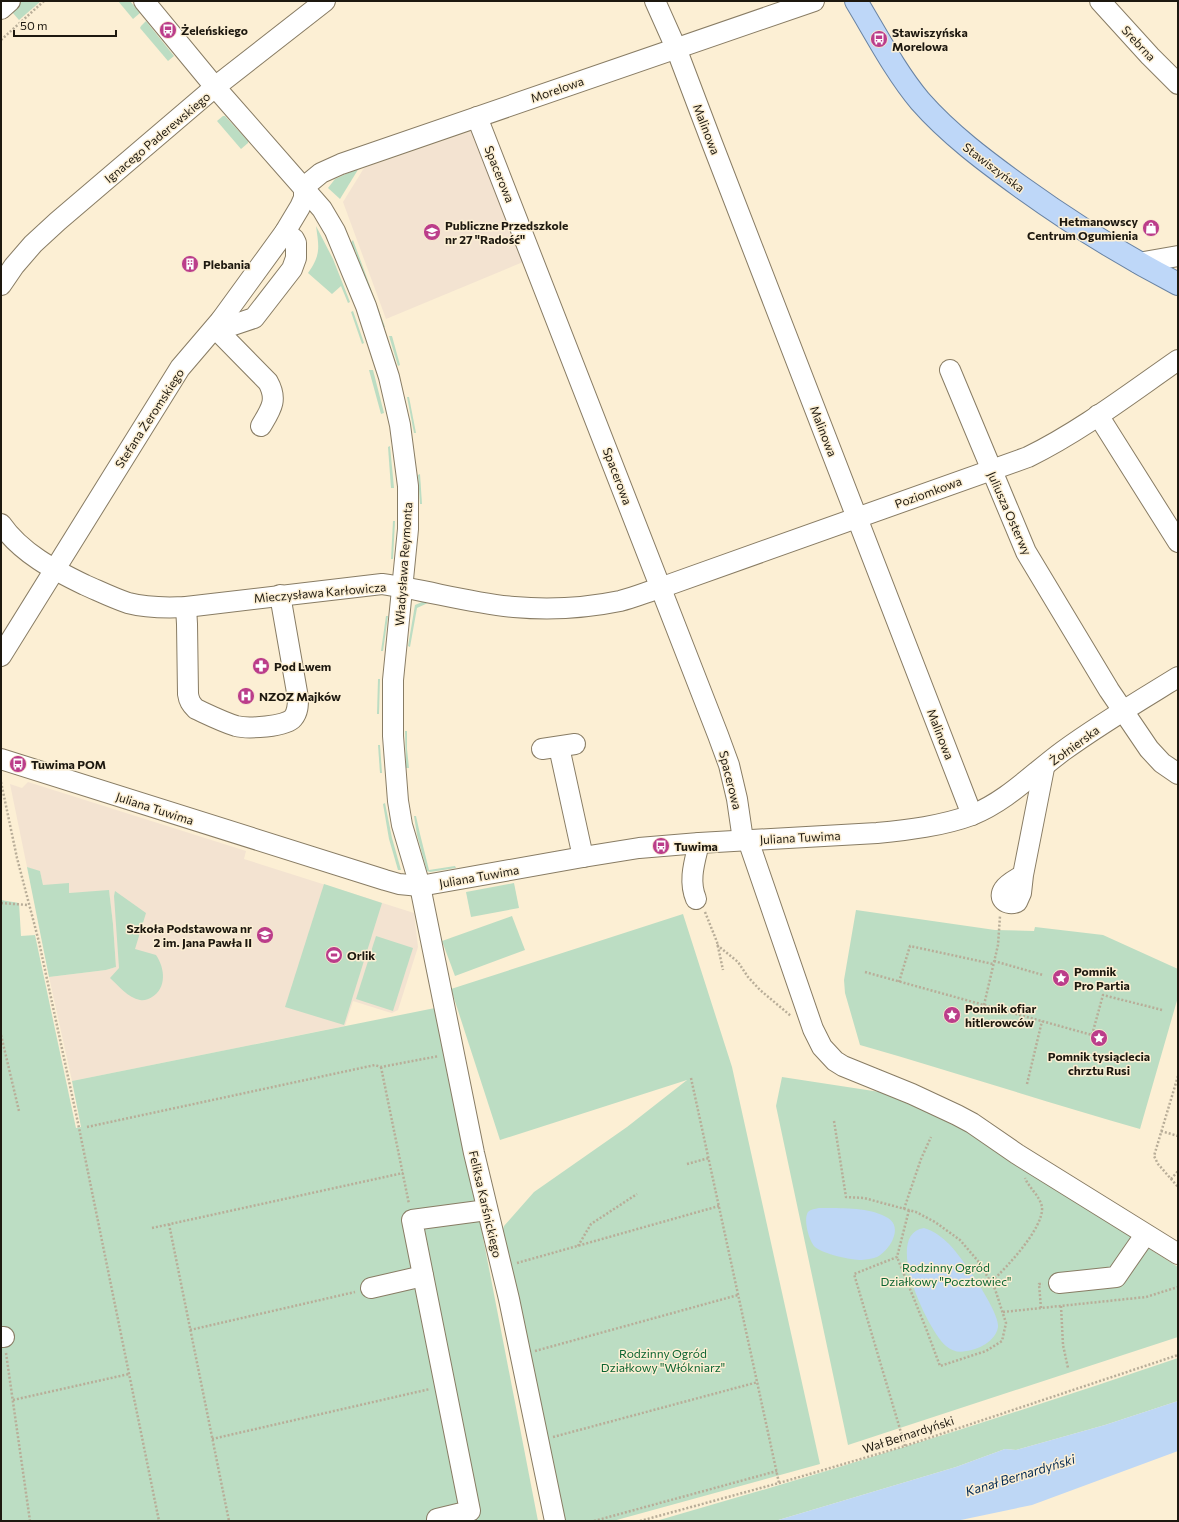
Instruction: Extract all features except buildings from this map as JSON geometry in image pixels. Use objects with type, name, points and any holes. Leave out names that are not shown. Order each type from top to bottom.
[{"type":"main road","name":"Stawiszyńska","points":[[856,1],[906,82],[919,99],[948,130],[983,159],[1029,193],[1085,231],[1138,263],[1178,284]]},
{"type":"street","points":[[1,9],[10,1]]},
{"type":"street","name":"Władysława Reymonta","points":[[144,1],[215,88],[322,209],[341,245],[366,306],[388,377],[400,425],[408,486],[408,528],[393,680],[393,736],[398,801],[402,825],[420,886]]},
{"type":"street","name":"Ignacego Paderewskiego","points":[[1,285],[14,266],[33,244],[48,230],[215,88],[325,1]]},
{"type":"street","points":[[655,1],[676,48]]},
{"type":"street","name":"Morelowa","points":[[304,187],[321,173],[341,164],[814,1]]},
{"type":"street","name":"Srebrna","points":[[1100,1],[1150,56],[1178,84]]},
{"type":"street","name":"Malinowa","points":[[676,48],[972,815]]},
{"type":"street","name":"Spacerowa","points":[[477,117],[708,708],[729,766],[746,840],[815,1033],[822,1047],[828,1054],[844,1066],[932,1102],[958,1115],[1029,1162],[1178,1254]]},
{"type":"street","name":"Stefana Żeromskiego","points":[[1,656],[180,368],[218,324],[285,232],[304,198],[304,187]]},
{"type":"street","points":[[218,324],[230,326],[254,318],[292,269],[296,258],[296,243],[294,239],[285,232]]},
{"type":"street","points":[[1138,263],[1178,256]]},
{"type":"street","points":[[218,324],[268,382],[272,390],[274,398],[272,408],[261,426]]},
{"type":"street","name":"Poziomkowa","points":[[660,588],[1028,457],[1049,446],[1098,415],[1178,360]]},
{"type":"street","name":"Juliusza Osterwy","points":[[950,370],[1026,552],[1109,690],[1149,750],[1162,763],[1178,774]]},
{"type":"street","points":[[1098,415],[1178,542]]},
{"type":"street","name":"Mieczysława Karłowicza","points":[[1,524],[14,541],[54,570],[128,603],[159,608],[186,607],[382,584],[485,603],[515,607],[552,608],[586,606],[620,601],[660,588]]},
{"type":"street","points":[[186,607],[188,694],[192,705],[196,709],[237,726],[249,728],[285,724],[292,720],[298,708],[298,698],[280,595]]},
{"type":"street","name":"Żołnierska","points":[[972,815],[999,800],[1044,768],[1062,752],[1123,710],[1178,677]]},
{"type":"street","points":[[559,747],[583,857]]},
{"type":"street","name":"Juliana Tuwima","points":[[1,759],[385,880],[399,884],[420,886],[639,848],[890,832],[940,824],[972,815]]},
{"type":"street","points":[[1003,900],[1012,904],[1017,902],[1021,893],[1023,875],[1044,768]]},
{"type":"street","points":[[696,898],[693,892],[692,877],[699,843]]},
{"type":"street","name":"Feliksa Karśnickiego","points":[[420,886],[474,1153],[521,1355],[555,1521]]},
{"type":"street","points":[[437,1519],[470,1511],[412,1220],[487,1210]]},
{"type":"street","points":[[1059,1283],[1116,1277],[1145,1235]]},
{"type":"street","points":[[370,1288],[423,1276]]},
{"type":"path","points":[[1,40],[44,1]]},
{"type":"path","points":[[1,782],[17,858],[39,942],[77,1116],[159,1521]]},
{"type":"path","points":[[696,898],[705,912],[717,945],[722,970]]},
{"type":"path","points":[[984,1005],[999,938],[1000,909],[1003,900]]},
{"type":"path","points":[[1,903],[29,905]]},
{"type":"path","points":[[717,945],[738,962],[748,977],[760,990],[784,1011],[815,1033]]},
{"type":"path","points":[[899,982],[910,946],[994,962],[1043,975]]},
{"type":"path","points":[[865,972],[1092,1034],[1102,995],[1162,1010]]},
{"type":"path","points":[[1027,1084],[1042,1021]]},
{"type":"path","points":[[1,1035],[19,1111]]},
{"type":"path","points":[[87,1127],[375,1065],[381,1067],[453,1053]]},
{"type":"path","points":[[381,1067],[412,1220]]},
{"type":"path","points":[[1178,1076],[1154,1156],[1158,1164],[1178,1187]]},
{"type":"path","points":[[691,1078],[779,1483]]},
{"type":"path","points":[[1174,1089],[1178,1090]]},
{"type":"path","points":[[834,1121],[846,1197],[864,1198],[904,1209],[909,1210],[916,1212],[935,1222],[960,1240],[978,1260],[992,1281],[1006,1323],[1002,1341],[986,1351],[940,1366],[897,1257],[909,1210]]},
{"type":"path","points":[[1161,1132],[1178,1136]]},
{"type":"path","points":[[904,1209],[921,1159],[931,1137]]},
{"type":"path","points":[[687,1164],[709,1158]]},
{"type":"path","points":[[992,1281],[1012,1262],[1039,1222],[1042,1215],[1040,1200],[1026,1182],[1024,1175],[1024,1168],[1029,1162]]},
{"type":"path","points":[[1171,1179],[1178,1171]]},
{"type":"path","points":[[152,1228],[403,1173]]},
{"type":"path","points":[[578,1246],[591,1224],[637,1194]]},
{"type":"path","points":[[517,1263],[719,1206]]},
{"type":"path","points":[[170,1224],[229,1521]]},
{"type":"path","points":[[897,1257],[854,1274],[905,1446]]},
{"type":"path","points":[[1003,1312],[1146,1298],[1178,1287]]},
{"type":"path","points":[[190,1330],[370,1288]]},
{"type":"path","points":[[521,1355],[738,1295]]},
{"type":"path","points":[[1061,1306],[1064,1345],[1068,1368]]},
{"type":"path","points":[[3,1337],[30,1521]]},
{"type":"path","name":"Wał Bernardyński","points":[[640,1521],[779,1483],[905,1446],[1178,1355]]},
{"type":"path","points":[[13,1400],[129,1374]]},
{"type":"path","points":[[539,1441],[758,1382]]},
{"type":"path","points":[[212,1439],[445,1385]]},
{"type":"path","points":[[594,1521],[777,1470]]},
{"type":"shaded area","name":"Publiczne Przedszkole nr 27 \"Radość\"","points":[[472,131],[523,262],[386,319],[343,202],[364,168]]},
{"type":"shaded area","name":"Szkoła Podstawowa nr 2 im. Jana Pawła II","points":[[28,782],[246,851],[244,859],[414,913],[418,947],[398,1010],[392,1013],[353,1001],[345,1026],[72,1081],[49,977],[106,970],[116,967],[109,891],[69,893],[43,885],[40,872],[27,867],[10,784],[22,788]]},
{"type":"green space","points":[[22,1],[41,1],[19,20],[12,10]]},
{"type":"green space","points":[[118,1],[130,1],[140,13],[133,19]]},
{"type":"green space","points":[[146,21],[174,56],[168,61],[140,28]]},
{"type":"green space","points":[[225,116],[248,141],[248,143],[241,149],[217,121]]},
{"type":"green space","points":[[359,168],[340,199],[328,188],[335,179]]},
{"type":"green space","points":[[316,226],[333,259],[350,302],[348,303],[341,286],[332,294],[308,273],[315,261],[318,251]]},
{"type":"green space","points":[[353,240],[385,327],[378,329],[369,290],[355,250],[349,249],[348,246]]},
{"type":"green space","points":[[353,311],[364,343],[362,344],[351,312]]},
{"type":"green space","points":[[389,336],[392,336],[400,365],[398,366]]},
{"type":"green space","points":[[369,370],[373,370],[384,413],[381,414]]},
{"type":"green space","points":[[407,397],[409,397],[416,433],[414,433]]},
{"type":"green space","points":[[390,446],[394,488],[391,488],[388,447]]},
{"type":"green space","points":[[420,474],[422,504],[420,504],[418,475]]},
{"type":"green space","points":[[393,521],[395,521],[393,559],[391,559]]},
{"type":"green space","points":[[422,602],[430,602],[417,608],[410,647],[408,646],[415,605]]},
{"type":"green space","points":[[386,616],[388,616],[383,651],[381,651]]},
{"type":"green space","points":[[378,679],[380,679],[379,714],[377,714]]},
{"type":"green space","points":[[405,731],[407,731],[409,768],[406,768]]},
{"type":"green space","points":[[378,745],[380,745],[382,773],[380,773]]},
{"type":"green space","points":[[385,803],[392,838],[401,870],[398,870],[389,839],[383,804]]},
{"type":"green space","points":[[414,816],[416,816],[429,870],[455,866],[456,868],[430,872],[427,871],[417,835]]},
{"type":"green space","points":[[27,867],[40,871],[43,885],[69,883],[69,893],[109,890],[116,967],[106,970],[49,977]]},
{"type":"green space","points":[[514,883],[519,908],[471,917],[466,892]]},
{"type":"green space","name":"Orlik","points":[[324,884],[382,903],[344,1025],[285,1007]]},
{"type":"green space","points":[[115,891],[146,913],[135,949],[156,955],[163,972],[162,983],[157,993],[146,1000],[140,1000],[132,997],[110,978],[119,968],[114,896]]},
{"type":"green space","points":[[1,900],[19,903],[21,936],[35,935],[76,1128],[81,1127],[72,1081],[435,1008],[454,1088],[538,1521],[1,1521]]},
{"type":"green space","points":[[856,910],[995,930],[1034,931],[1035,927],[1103,935],[1178,969],[1178,997],[1140,1129],[860,1045],[845,993],[844,980]]},
{"type":"green space","name":"Rodzinny Ogród Działkowy \"Włókniarz\"","points":[[683,914],[732,1067],[820,1464],[613,1521],[563,1521],[502,1232],[504,1226],[534,1192],[627,1127],[687,1080],[500,1140],[451,989]]},
{"type":"green space","points":[[512,916],[525,950],[455,976],[442,941]]},
{"type":"green space","points":[[376,936],[413,948],[393,1011],[356,999]]},
{"type":"green space","name":"Rodzinny Ogród Działkowy \"Pocztowiec\"","points":[[782,1077],[893,1094],[930,1108],[1134,1236],[1145,1246],[1178,1267],[1178,1337],[848,1445],[776,1106]]},
{"type":"green space","points":[[1178,1358],[1178,1401],[1105,1425],[1016,1450],[1005,1449],[956,1467],[775,1521],[656,1521],[918,1443]]},
{"type":"water","points":[[819,1208],[855,1209],[881,1214],[893,1222],[895,1233],[893,1239],[882,1254],[871,1259],[851,1259],[819,1250],[813,1244],[809,1235],[806,1220],[808,1212]]},
{"type":"water","points":[[924,1228],[941,1237],[955,1250],[979,1284],[993,1309],[997,1320],[997,1332],[994,1337],[981,1347],[961,1352],[948,1348],[938,1337],[920,1304],[912,1284],[908,1264],[907,1247],[912,1234]]},
{"type":"water","name":"Kanał Bernardyński","points":[[1178,1401],[1178,1451],[1032,1505],[956,1521],[775,1521],[956,1467],[1005,1449],[1016,1450],[1105,1425]]},
{"type":"place","name":"Żeleńskiego","points":[[168,30]]},
{"type":"place","name":"Stawiszyńska Morelowa","points":[[879,39]]},
{"type":"place","name":"Hetmanowscy Centrum Ogumienia","points":[[1151,228]]},
{"type":"place","name":"Publiczne Przedszkole nr 27 \"Radość\"","points":[[432,232]]},
{"type":"place","name":"Plebania","points":[[190,264]]},
{"type":"place","name":"Pod Lwem","points":[[261,666]]},
{"type":"place","name":"NZOZ Majków","points":[[246,696]]},
{"type":"place","name":"Tuwima POM","points":[[18,764]]},
{"type":"place","name":"Tuwima","points":[[661,846]]},
{"type":"place","name":"Szkoła Podstawowa nr 2 im. Jana Pawła II","points":[[265,935]]},
{"type":"place","name":"Orlik","points":[[334,955]]},
{"type":"place","name":"Pomnik Pro Partia","points":[[1061,978]]},
{"type":"place","name":"Pomnik ofiar hitlerowców","points":[[952,1015]]},
{"type":"place","name":"Pomnik tysiąclecia chrztu Rusi","points":[[1099,1038]]}]
